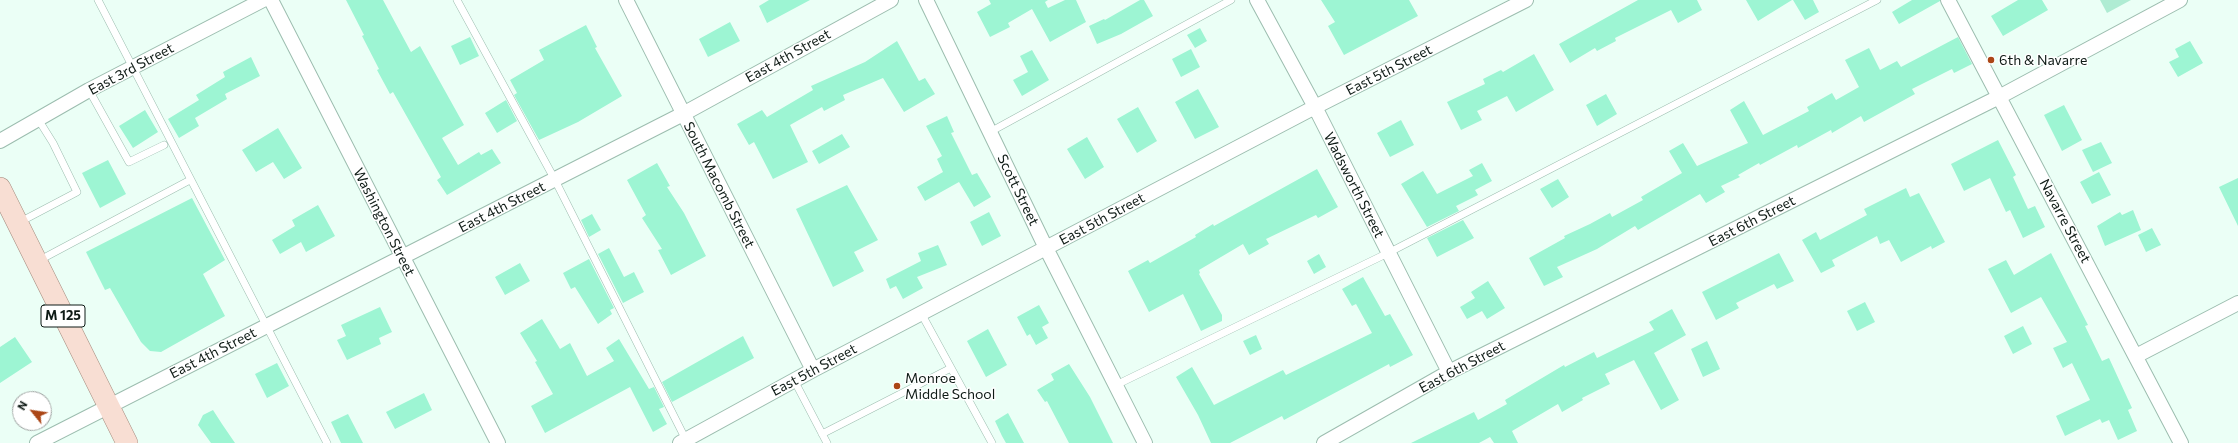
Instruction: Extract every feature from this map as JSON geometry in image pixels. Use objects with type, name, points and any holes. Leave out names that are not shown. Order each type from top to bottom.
[{"type":"main road","name":"M 125","points":[[0,188],[16,224],[127,443]]},
{"type":"street","name":"East 3rd Street","points":[[0,141],[89,90],[263,0]]},
{"type":"street","name":"Washington Street","points":[[271,0],[402,259],[498,443]]},
{"type":"street","name":"South Macomb Street","points":[[626,0],[813,370]]},
{"type":"street","name":"East 4th Street","points":[[37,443],[402,259],[683,114],[891,0]]},
{"type":"street","name":"Scott Street","points":[[926,0],[1046,248],[1145,443]]},
{"type":"street","name":"Wadsworth Street","points":[[1257,0],[1315,107],[1449,372]]},
{"type":"street","name":"East 5th Street","points":[[683,441],[794,380],[1315,107],[1526,0]]},
{"type":"street","name":"Navarre Street","points":[[1948,0],[2181,443]]},
{"type":"street","name":"East 6th Street","points":[[1324,443],[1449,372],[1999,97],[2180,0]]},
{"type":"street","points":[[2136,356],[2238,303]]},
{"type":"lane","points":[[98,0],[327,443]]},
{"type":"lane","points":[[457,0],[555,180],[683,441]]},
{"type":"lane","points":[[990,132],[1231,0]]},
{"type":"lane","points":[[1116,385],[1388,253],[1877,0]]},
{"type":"lane","points":[[89,90],[129,162],[164,145]]},
{"type":"lane","points":[[16,224],[77,192],[53,143],[38,119]]},
{"type":"lane","points":[[36,262],[190,180]]},
{"type":"lane","points":[[921,314],[992,443]]},
{"type":"lane","points":[[822,434],[951,368]]},
{"type":"lane","points":[[794,380],[827,443]]},
{"type":"green space","points":[[2100,0],[2131,0],[2107,13]]},
{"type":"building","points":[[346,0],[383,0],[411,52],[420,46],[464,125],[442,138],[458,165],[479,152],[481,155],[492,149],[501,163],[447,195],[437,180],[441,177],[393,92],[390,94],[377,70],[379,69],[362,36],[364,35]]},
{"type":"building","points":[[769,0],[810,0],[767,23],[759,6]]},
{"type":"building","points":[[989,0],[1048,0],[1045,2],[1048,8],[1065,0],[1076,0],[1086,22],[1050,42],[1032,9],[1008,23],[1010,27],[990,37],[977,12],[991,4]]},
{"type":"building","points":[[1140,0],[1144,0],[1153,16],[1121,34],[1097,44],[1089,26],[1104,19],[1105,20]]},
{"type":"building","points":[[1321,0],[1409,0],[1418,16],[1344,55],[1328,26],[1335,22]]},
{"type":"building","points":[[1638,0],[1697,0],[1702,10],[1678,23],[1671,10],[1615,38],[1616,41],[1597,51],[1595,48],[1570,63],[1559,44]]},
{"type":"building","points":[[1746,0],[1792,0],[1758,21]]},
{"type":"building","points":[[1793,0],[1813,0],[1819,12],[1805,20]]},
{"type":"building","points":[[1912,0],[1940,1],[1899,24],[1892,12]]},
{"type":"building","points":[[2018,0],[2042,0],[2048,10],[2003,36],[1991,16]]},
{"type":"building","points":[[730,22],[740,41],[708,57],[699,39]]},
{"type":"building","points":[[586,25],[597,47],[595,48],[622,96],[578,122],[539,140],[514,95],[517,93],[510,80],[544,60],[539,50]]},
{"type":"building","points":[[1200,28],[1207,41],[1195,48],[1187,35]]},
{"type":"building","points":[[470,37],[479,56],[460,65],[451,46]]},
{"type":"building","points":[[1958,37],[1972,64],[1954,73],[1952,69],[1912,89],[1915,94],[1864,122],[1861,116],[1832,133],[1831,130],[1798,148],[1797,145],[1760,165],[1759,163],[1738,175],[1740,177],[1721,186],[1725,192],[1706,203],[1700,194],[1638,230],[1635,226],[1597,249],[1557,267],[1563,277],[1544,286],[1529,258],[1565,238],[1564,236],[1610,213],[1612,217],[1643,200],[1641,197],[1682,173],[1669,151],[1683,143],[1697,166],[1748,143],[1730,110],[1744,101],[1763,135],[1809,111],[1807,107],[1832,93],[1836,100],[1859,87],[1845,60],[1869,48],[1880,70],[1897,61],[1901,67]]},
{"type":"building","points":[[897,41],[919,81],[925,78],[935,94],[904,112],[883,78],[843,95],[845,100],[824,111],[822,107],[790,125],[808,162],[773,179],[754,142],[749,145],[737,124],[762,110],[767,117],[813,90],[811,86],[865,62]]},
{"type":"building","points":[[2190,41],[2203,63],[2178,77],[2169,62],[2179,57],[2175,49]]},
{"type":"building","points":[[1191,49],[1200,67],[1181,77],[1172,59]]},
{"type":"building","points":[[1032,50],[1049,80],[1022,96],[1013,80],[1028,72],[1020,56]]},
{"type":"building","points":[[1534,54],[1554,90],[1516,112],[1507,96],[1477,111],[1482,120],[1461,130],[1447,102],[1485,84],[1483,79],[1501,70],[1503,72]]},
{"type":"building","points":[[251,57],[260,76],[225,94],[227,99],[195,118],[199,126],[179,138],[168,119],[199,100],[196,95],[225,77],[223,72]]},
{"type":"building","points":[[1198,89],[1219,127],[1195,139],[1175,102]]},
{"type":"building","points":[[1606,94],[1617,114],[1597,126],[1586,105]]},
{"type":"building","points":[[506,100],[517,121],[497,133],[485,113]]},
{"type":"building","points":[[2064,105],[2082,140],[2062,151],[2044,115]]},
{"type":"building","points":[[1138,107],[1157,141],[1137,153],[1117,119]]},
{"type":"building","points":[[145,110],[158,132],[133,148],[119,126]]},
{"type":"building","points":[[947,116],[954,132],[951,133],[972,175],[977,173],[991,197],[974,207],[959,182],[925,201],[917,187],[943,172],[937,159],[942,156],[926,126]]},
{"type":"building","points":[[1401,120],[1414,145],[1390,157],[1377,133]]},
{"type":"building","points":[[278,128],[302,168],[284,179],[273,162],[256,172],[242,150]]},
{"type":"building","points":[[842,134],[850,147],[819,164],[812,151]]},
{"type":"building","points":[[1087,137],[1104,167],[1085,179],[1067,149]]},
{"type":"building","points":[[1998,140],[2016,175],[2013,177],[2028,209],[2035,206],[2045,227],[2023,238],[2010,210],[2006,212],[1990,178],[1964,191],[1951,164]]},
{"type":"building","points":[[2101,142],[2112,163],[2093,172],[2082,150]]},
{"type":"building","points":[[108,160],[126,194],[100,208],[82,173]]},
{"type":"building","points":[[657,163],[670,186],[667,187],[684,213],[706,256],[671,275],[658,250],[662,249],[642,218],[646,215],[627,180]]},
{"type":"building","points":[[1482,163],[1492,181],[1475,190],[1478,195],[1456,206],[1459,211],[1427,227],[1401,184],[1423,171],[1437,194],[1473,176],[1469,170]]},
{"type":"building","points":[[1317,169],[1338,207],[1318,218],[1316,215],[1266,239],[1269,244],[1249,255],[1243,244],[1199,270],[1199,274],[1222,315],[1222,321],[1201,331],[1183,294],[1149,312],[1128,271],[1148,260],[1150,263],[1196,237],[1195,235],[1213,224],[1214,226]]},
{"type":"building","points":[[2099,172],[2111,195],[2092,204],[2080,182]]},
{"type":"building","points":[[2238,178],[2238,226],[2219,187]]},
{"type":"building","points":[[1558,179],[1569,197],[1552,208],[1540,189]]},
{"type":"building","points":[[847,185],[878,240],[854,252],[864,271],[833,287],[796,209]]},
{"type":"building","points":[[1906,188],[1910,197],[1919,193],[1945,242],[1932,249],[1931,246],[1901,262],[1889,240],[1880,244],[1877,236],[1832,260],[1835,266],[1821,273],[1802,240],[1816,232],[1820,240],[1867,215],[1864,209]]},
{"type":"building","points":[[192,198],[225,260],[203,274],[225,316],[161,352],[150,351],[141,342],[110,288],[105,290],[86,252]]},
{"type":"building","points":[[318,205],[335,236],[306,252],[301,242],[280,254],[272,240],[295,226],[292,220]]},
{"type":"building","points":[[2133,210],[2141,230],[2105,246],[2097,226],[2120,212],[2122,215]]},
{"type":"building","points":[[989,212],[1001,236],[982,246],[970,222]]},
{"type":"building","points":[[592,214],[601,230],[589,237],[581,220]]},
{"type":"building","points":[[1463,220],[1474,238],[1437,257],[1427,238]]},
{"type":"building","points":[[2152,228],[2161,245],[2146,252],[2138,235]]},
{"type":"building","points":[[938,245],[947,265],[917,277],[923,288],[903,299],[896,286],[890,289],[886,279],[921,261],[918,253]]},
{"type":"building","points":[[609,248],[624,277],[634,272],[644,292],[623,303],[598,254]]},
{"type":"building","points":[[1779,253],[1794,281],[1777,289],[1774,284],[1736,303],[1739,308],[1716,320],[1702,292]]},
{"type":"building","points":[[2051,253],[2088,325],[2085,326],[2102,361],[2109,358],[2132,408],[2128,410],[2137,431],[2118,440],[2109,420],[2102,423],[2100,419],[2065,436],[2056,416],[2090,400],[2072,363],[2063,368],[2053,348],[2067,342],[2041,297],[2011,313],[1988,269],[2006,260],[2014,275]]},
{"type":"building","points":[[1319,254],[1326,267],[1314,274],[1307,261]]},
{"type":"building","points":[[589,259],[614,308],[610,310],[612,314],[598,324],[575,287],[571,289],[563,273]]},
{"type":"building","points":[[520,263],[530,281],[505,295],[495,277]]},
{"type":"building","points":[[1363,277],[1385,316],[1390,314],[1413,355],[1390,367],[1389,364],[1284,420],[1282,416],[1230,443],[1211,443],[1198,415],[1176,377],[1192,367],[1214,405],[1283,370],[1286,375],[1372,333],[1356,304],[1352,306],[1342,289]]},
{"type":"building","points":[[1488,281],[1505,308],[1487,319],[1482,311],[1467,319],[1460,307],[1475,298],[1471,292]]},
{"type":"building","points":[[1865,302],[1875,322],[1857,331],[1847,311]]},
{"type":"building","points":[[1039,305],[1049,323],[1042,327],[1048,338],[1036,345],[1030,334],[1027,336],[1017,317]]},
{"type":"building","points":[[380,307],[392,332],[379,338],[381,344],[347,360],[337,340],[346,336],[341,325]]},
{"type":"building","points":[[1672,309],[1686,335],[1654,353],[1679,400],[1661,410],[1634,360],[1605,374],[1610,384],[1582,398],[1583,400],[1562,412],[1558,404],[1512,431],[1518,443],[1494,443],[1490,437],[1479,443],[1411,443],[1474,412],[1478,420],[1507,404],[1505,400],[1564,365],[1565,367],[1594,352],[1597,358],[1654,330],[1649,322]]},
{"type":"building","points":[[542,319],[560,349],[570,343],[587,376],[614,361],[606,348],[619,339],[649,389],[654,387],[664,407],[659,409],[667,424],[653,432],[630,387],[545,433],[531,406],[553,394],[535,362],[537,361],[520,333]]},
{"type":"building","points":[[2023,326],[2032,344],[2013,354],[2004,336]]},
{"type":"building","points":[[988,329],[1007,365],[986,377],[967,341]]},
{"type":"building","points":[[1256,335],[1262,349],[1250,355],[1243,341]]},
{"type":"building","points":[[743,336],[754,358],[672,402],[662,382]]},
{"type":"building","points":[[15,337],[32,362],[0,383],[0,347]]},
{"type":"building","points":[[1707,341],[1720,369],[1703,377],[1691,349]]},
{"type":"building","points":[[277,363],[289,386],[267,398],[255,374]]},
{"type":"building","points":[[1069,364],[1090,397],[1113,443],[1069,443],[1047,401],[1045,402],[1037,390],[1054,380],[1051,374]]},
{"type":"building","points":[[424,393],[432,410],[395,429],[386,412]]},
{"type":"building","points":[[213,410],[235,443],[211,443],[198,425],[203,415]]},
{"type":"building","points":[[1008,413],[1024,443],[1006,443],[1002,436],[995,421]]},
{"type":"building","points":[[348,414],[363,443],[341,443],[331,422]]},
{"type":"place","name":"6th & Navarre","points":[[1991,60]]},
{"type":"place","name":"Monroe Middle School","points":[[897,386]]}]
